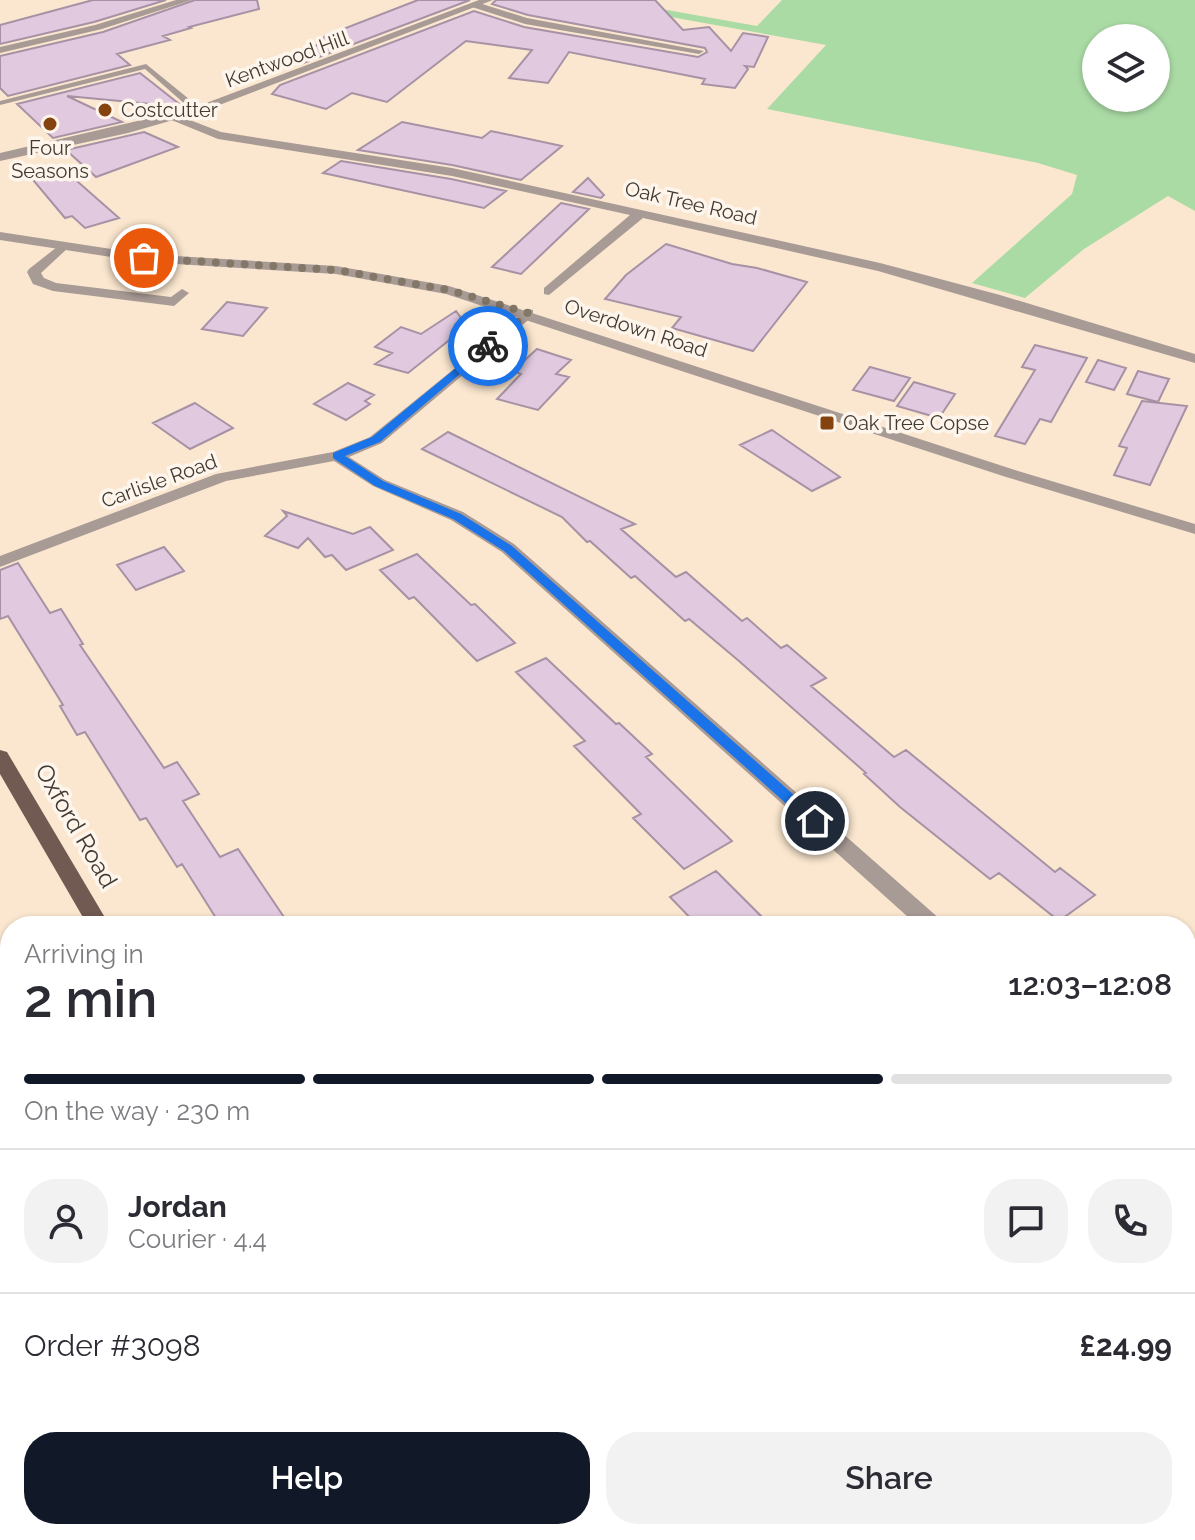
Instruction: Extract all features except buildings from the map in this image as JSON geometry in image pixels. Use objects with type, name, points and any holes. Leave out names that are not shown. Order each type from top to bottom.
[{"type":"main road","name":"Oxford Road","points":[[0,757],[93,916]]},
{"type":"street","points":[[0,50],[98,27],[187,0]]},
{"type":"street","points":[[482,2],[525,21],[699,57],[714,44]]},
{"type":"street","name":"Kentwood Hill","points":[[0,157],[197,110],[482,2]]},
{"type":"street","name":"Oak Tree Road","points":[[173,117],[218,135],[452,172],[880,267],[995,298],[1195,359]]},
{"type":"street","points":[[549,291],[642,212]]},
{"type":"street","name":"Overdown Road","points":[[0,236],[144,258],[336,270],[449,290],[528,313],[1012,474],[1195,529]]},
{"type":"street","points":[[62,247],[34,272],[38,281],[53,287],[174,302],[182,293]]},
{"type":"street","name":"Carlisle Road","points":[[0,562],[222,477],[337,456],[376,440],[528,313]]},
{"type":"street","points":[[337,456],[379,483],[457,516],[508,548],[922,916]]},
{"type":"lane","points":[[0,103],[146,66],[197,110]]},
{"type":"green space","points":[[576,0],[611,0],[757,26],[782,0],[1195,0],[1195,211],[1168,196],[1084,249],[1025,298],[972,283],[1072,194],[1077,175],[1038,163],[767,109],[826,45]]},
{"type":"way so far","points":[[144,258],[336,270],[449,290],[528,313],[488,346]]},
{"type":"place","name":"Costcutter","points":[[105,110]]},
{"type":"place","name":"Four Seasons","points":[[50,124]]},
{"type":"place","name":"Oak Tree Copse","points":[[827,423]]},
{"type":"route","points":[[488,346],[376,440],[337,456],[379,483],[457,516],[508,548],[815,821]]}]
